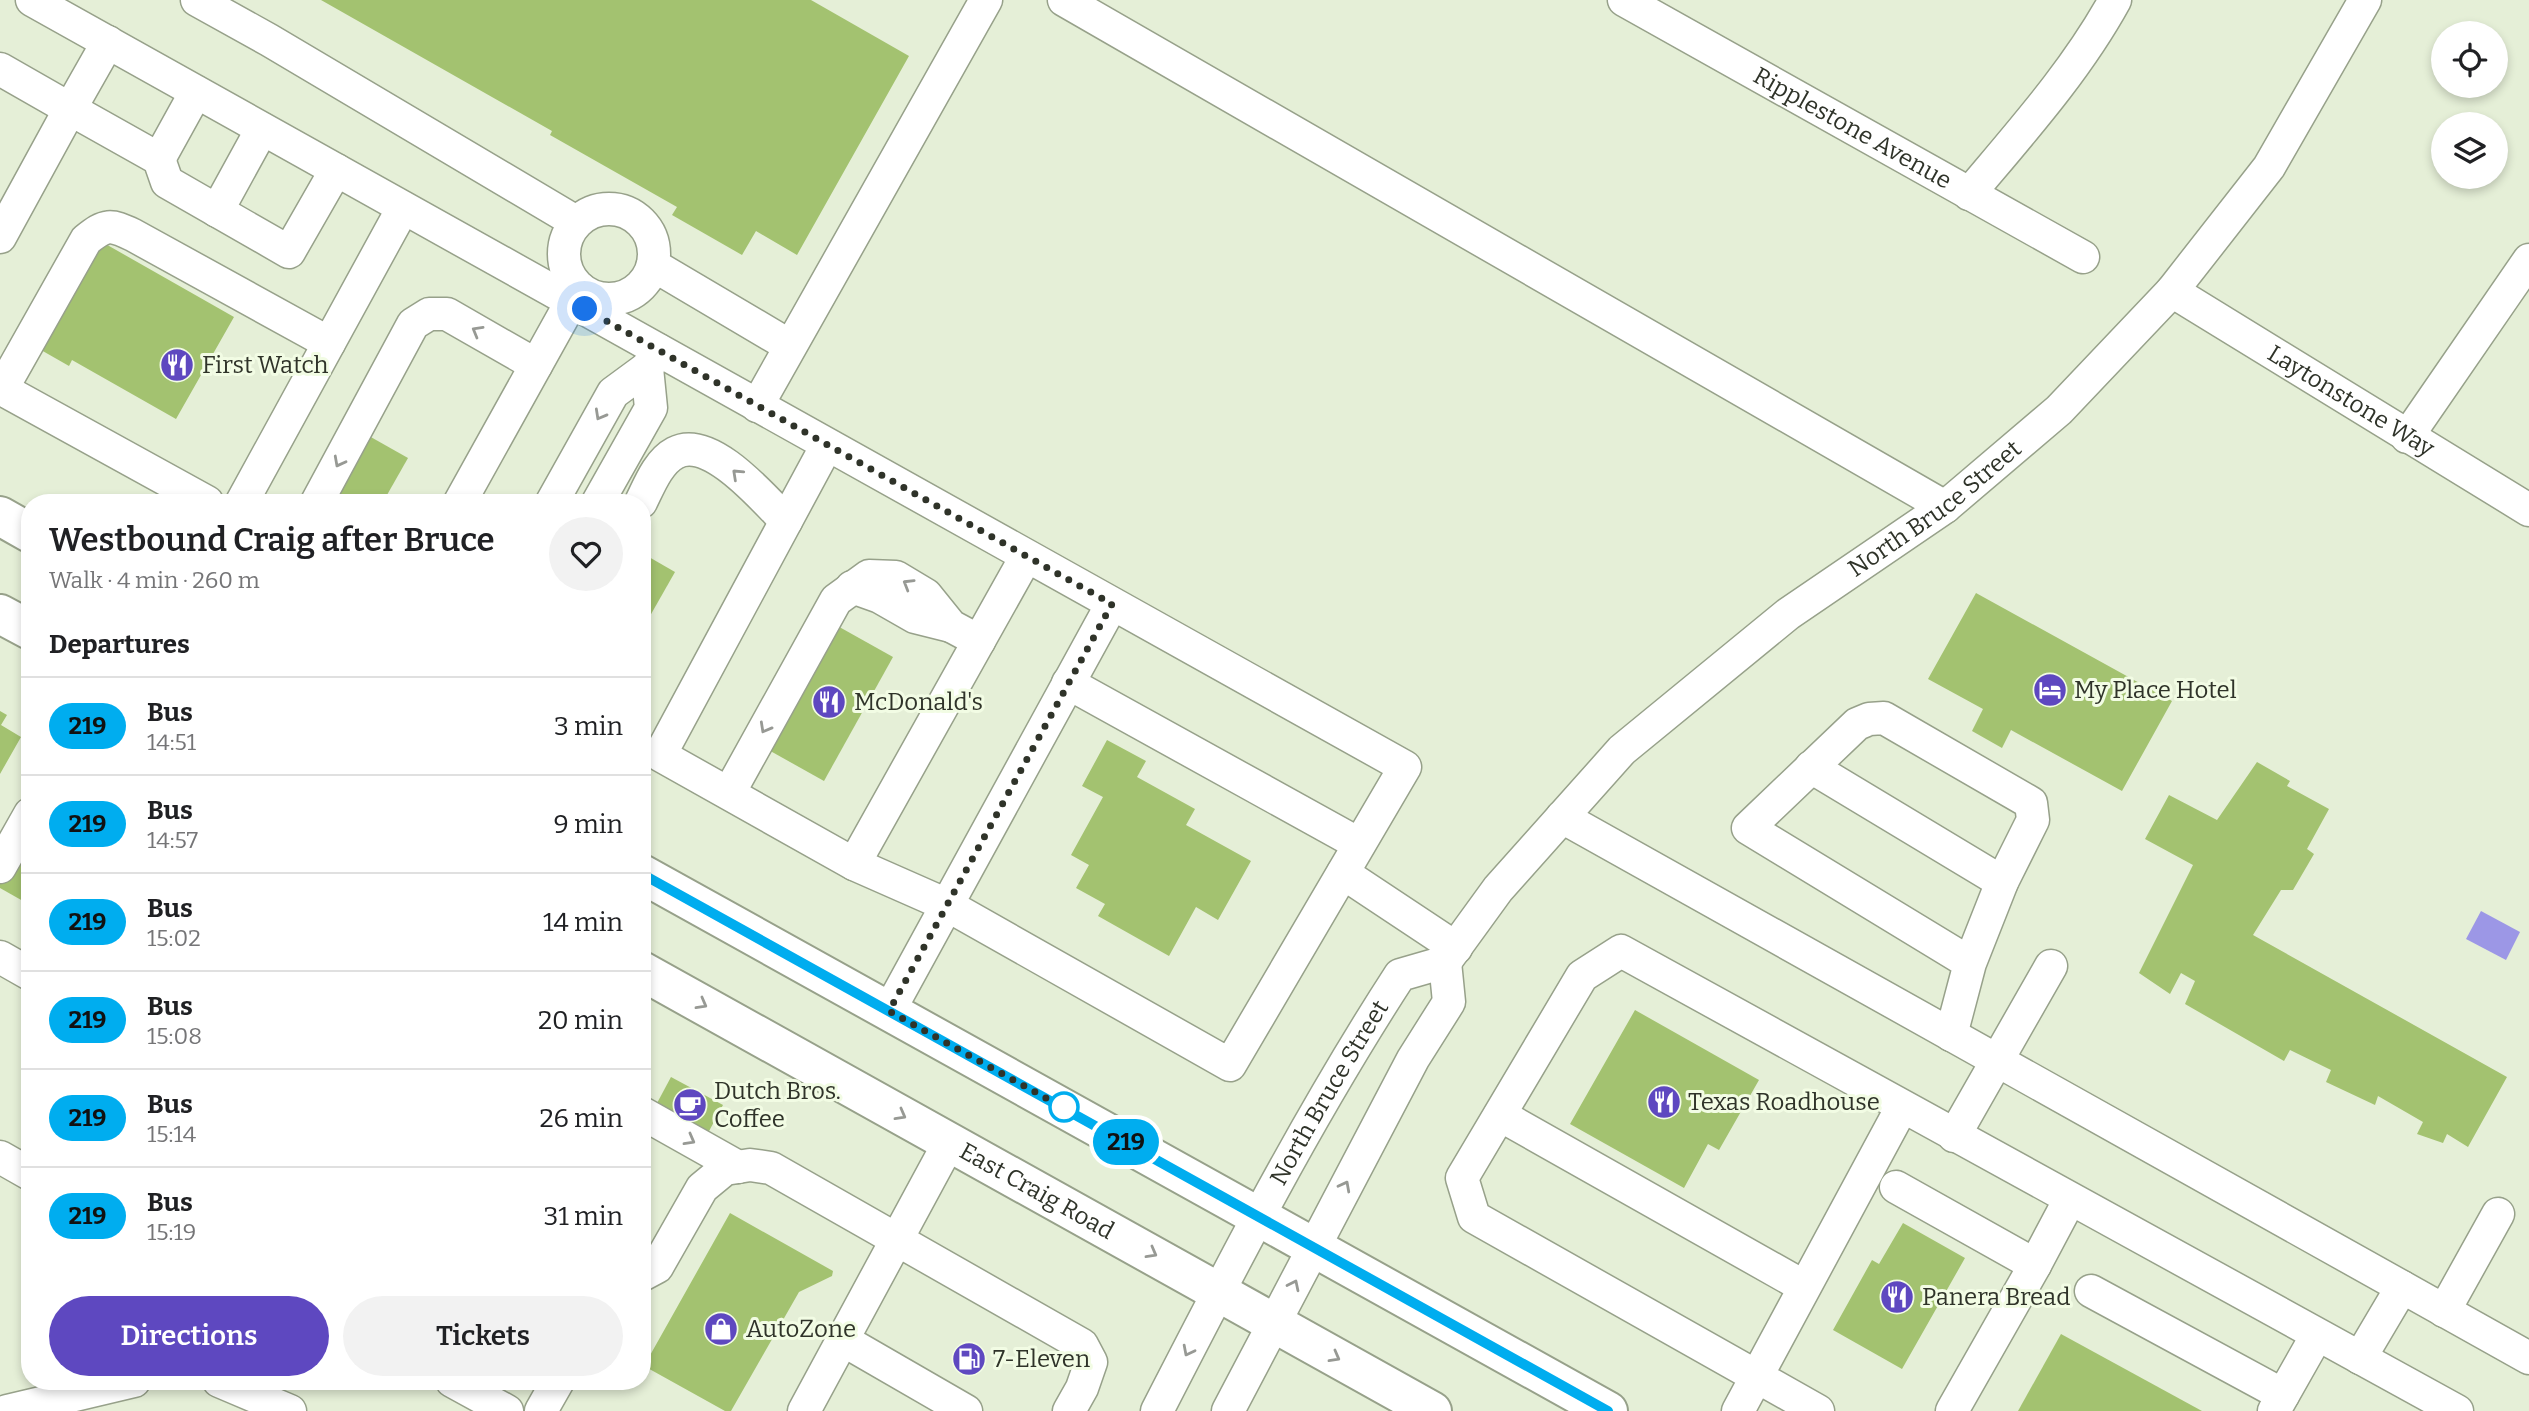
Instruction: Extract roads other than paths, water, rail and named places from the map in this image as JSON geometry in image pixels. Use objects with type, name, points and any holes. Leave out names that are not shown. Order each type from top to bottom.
[{"type":"main road","points":[[0,516],[21,528]]},
{"type":"main road","points":[[0,614],[21,625]]},
{"type":"main road","points":[[651,879],[1608,1411]]},
{"type":"main road","name":"East Craig Road","points":[[651,976],[1432,1411]]},
{"type":"street","points":[[32,0],[403,208],[575,294],[653,359],[757,405],[1405,767],[1230,1065],[947,905],[854,864],[651,749],[786,522],[827,445]]},
{"type":"street","points":[[197,0],[270,40],[576,222]]},
{"type":"street","points":[[757,405],[986,0]]},
{"type":"street","points":[[1064,0],[1945,507]]},
{"type":"street","name":"Ripplestone Avenue","points":[[1624,0],[1668,11],[1969,194],[2083,257]]},
{"type":"street","points":[[1969,194],[2041,110],[2105,19],[2115,0]]},
{"type":"street","name":"North Bruce Street","points":[[1157,1411],[1258,1215],[1363,1032],[1400,975],[1451,955],[1499,889],[1622,750],[1788,614],[1945,507],[2059,410],[2172,291],[2269,167],[2365,0]]},
{"type":"street","points":[[0,237],[108,42]]},
{"type":"street","points":[[0,69],[159,159],[167,182],[289,252],[336,170]]},
{"type":"street","points":[[159,159],[196,92]]},
{"type":"street","points":[[216,211],[262,129]]},
{"type":"street","points":[[246,494],[403,208]]},
{"type":"street","points":[[464,494],[575,294],[564,258],[565,243],[576,222],[596,211],[610,209],[639,219],[654,244],[651,273],[643,286],[631,295],[618,299],[575,294]]},
{"type":"street","points":[[193,494],[1,388],[86,240],[102,228],[114,227],[133,235],[329,343]]},
{"type":"street","points":[[2407,437],[2529,260]]},
{"type":"street","points":[[653,265],[790,346]]},
{"type":"street","name":"Laytonstone Way","points":[[2172,291],[2529,510]]},
{"type":"street","points":[[321,494],[413,324],[429,314],[447,314],[536,365]]},
{"type":"street","points":[[556,494],[613,393],[653,359]]},
{"type":"street","points":[[603,494],[651,408],[653,359]]},
{"type":"street","points":[[645,494],[659,468],[676,452],[700,450],[731,467],[786,522]]},
{"type":"street","points":[[854,864],[1027,557]]},
{"type":"street","points":[[729,793],[836,600],[869,576],[896,577],[926,596],[951,626],[979,641]]},
{"type":"street","points":[[889,1011],[1112,604]]},
{"type":"street","points":[[1069,683],[1359,844]]},
{"type":"street","points":[[1951,1035],[1970,963],[2002,882],[2033,820],[2031,803],[1884,718],[1869,719],[1857,724],[1748,828],[1970,963]]},
{"type":"street","points":[[1811,767],[2002,882]]},
{"type":"street","points":[[1562,817],[2529,1358]]},
{"type":"street","points":[[0,867],[21,830]]},
{"type":"street","points":[[1228,1411],[1413,1059],[1449,1002],[1451,955],[1343,873]]},
{"type":"street","points":[[1818,1411],[1474,1217],[1462,1178],[1582,976],[1621,951],[2360,1359],[2404,1399],[2457,1411]]},
{"type":"street","points":[[0,957],[21,969]]},
{"type":"street","points":[[1954,1136],[2051,966]]},
{"type":"street","points":[[1738,1411],[1902,1107]]},
{"type":"street","points":[[1500,1115],[1804,1286]]},
{"type":"street","points":[[651,1119],[726,1172]]},
{"type":"street","points":[[651,1140],[726,1172]]},
{"type":"street","points":[[804,1411],[950,1142]]},
{"type":"street","points":[[0,1157],[21,1169]]},
{"type":"street","points":[[651,1258],[702,1188],[726,1172],[750,1165],[771,1168],[1082,1345],[1091,1362],[1082,1388],[1069,1411]]},
{"type":"street","points":[[1896,1187],[2035,1265]]},
{"type":"street","points":[[1952,1411],[2070,1199]]},
{"type":"street","points":[[2444,1311],[2498,1214]]},
{"type":"street","points":[[2360,1359],[2402,1287]]},
{"type":"street","points":[[2091,1291],[2279,1403],[2317,1335]]},
{"type":"street","points":[[843,1340],[966,1411]]},
{"type":"street","points":[[7,1411],[96,1390]]},
{"type":"street","points":[[240,1390],[290,1411]]},
{"type":"street","points":[[468,1390],[506,1411]]},
{"type":"street","points":[[541,1411],[553,1390]]},
{"type":"place","name":"First Watch","points":[[177,365]]},
{"type":"place","name":"My Place Hotel","points":[[2050,690]]},
{"type":"place","name":"McDonald's","points":[[829,702]]},
{"type":"place","name":"Texas Roadhouse","points":[[1664,1102]]},
{"type":"place","name":"Dutch Bros. Coffee","points":[[690,1105]]},
{"type":"place","name":"Panera Bread","points":[[1897,1297]]},
{"type":"place","name":"AutoZone","points":[[721,1329]]},
{"type":"place","name":"7-Eleven","points":[[969,1359]]}]
